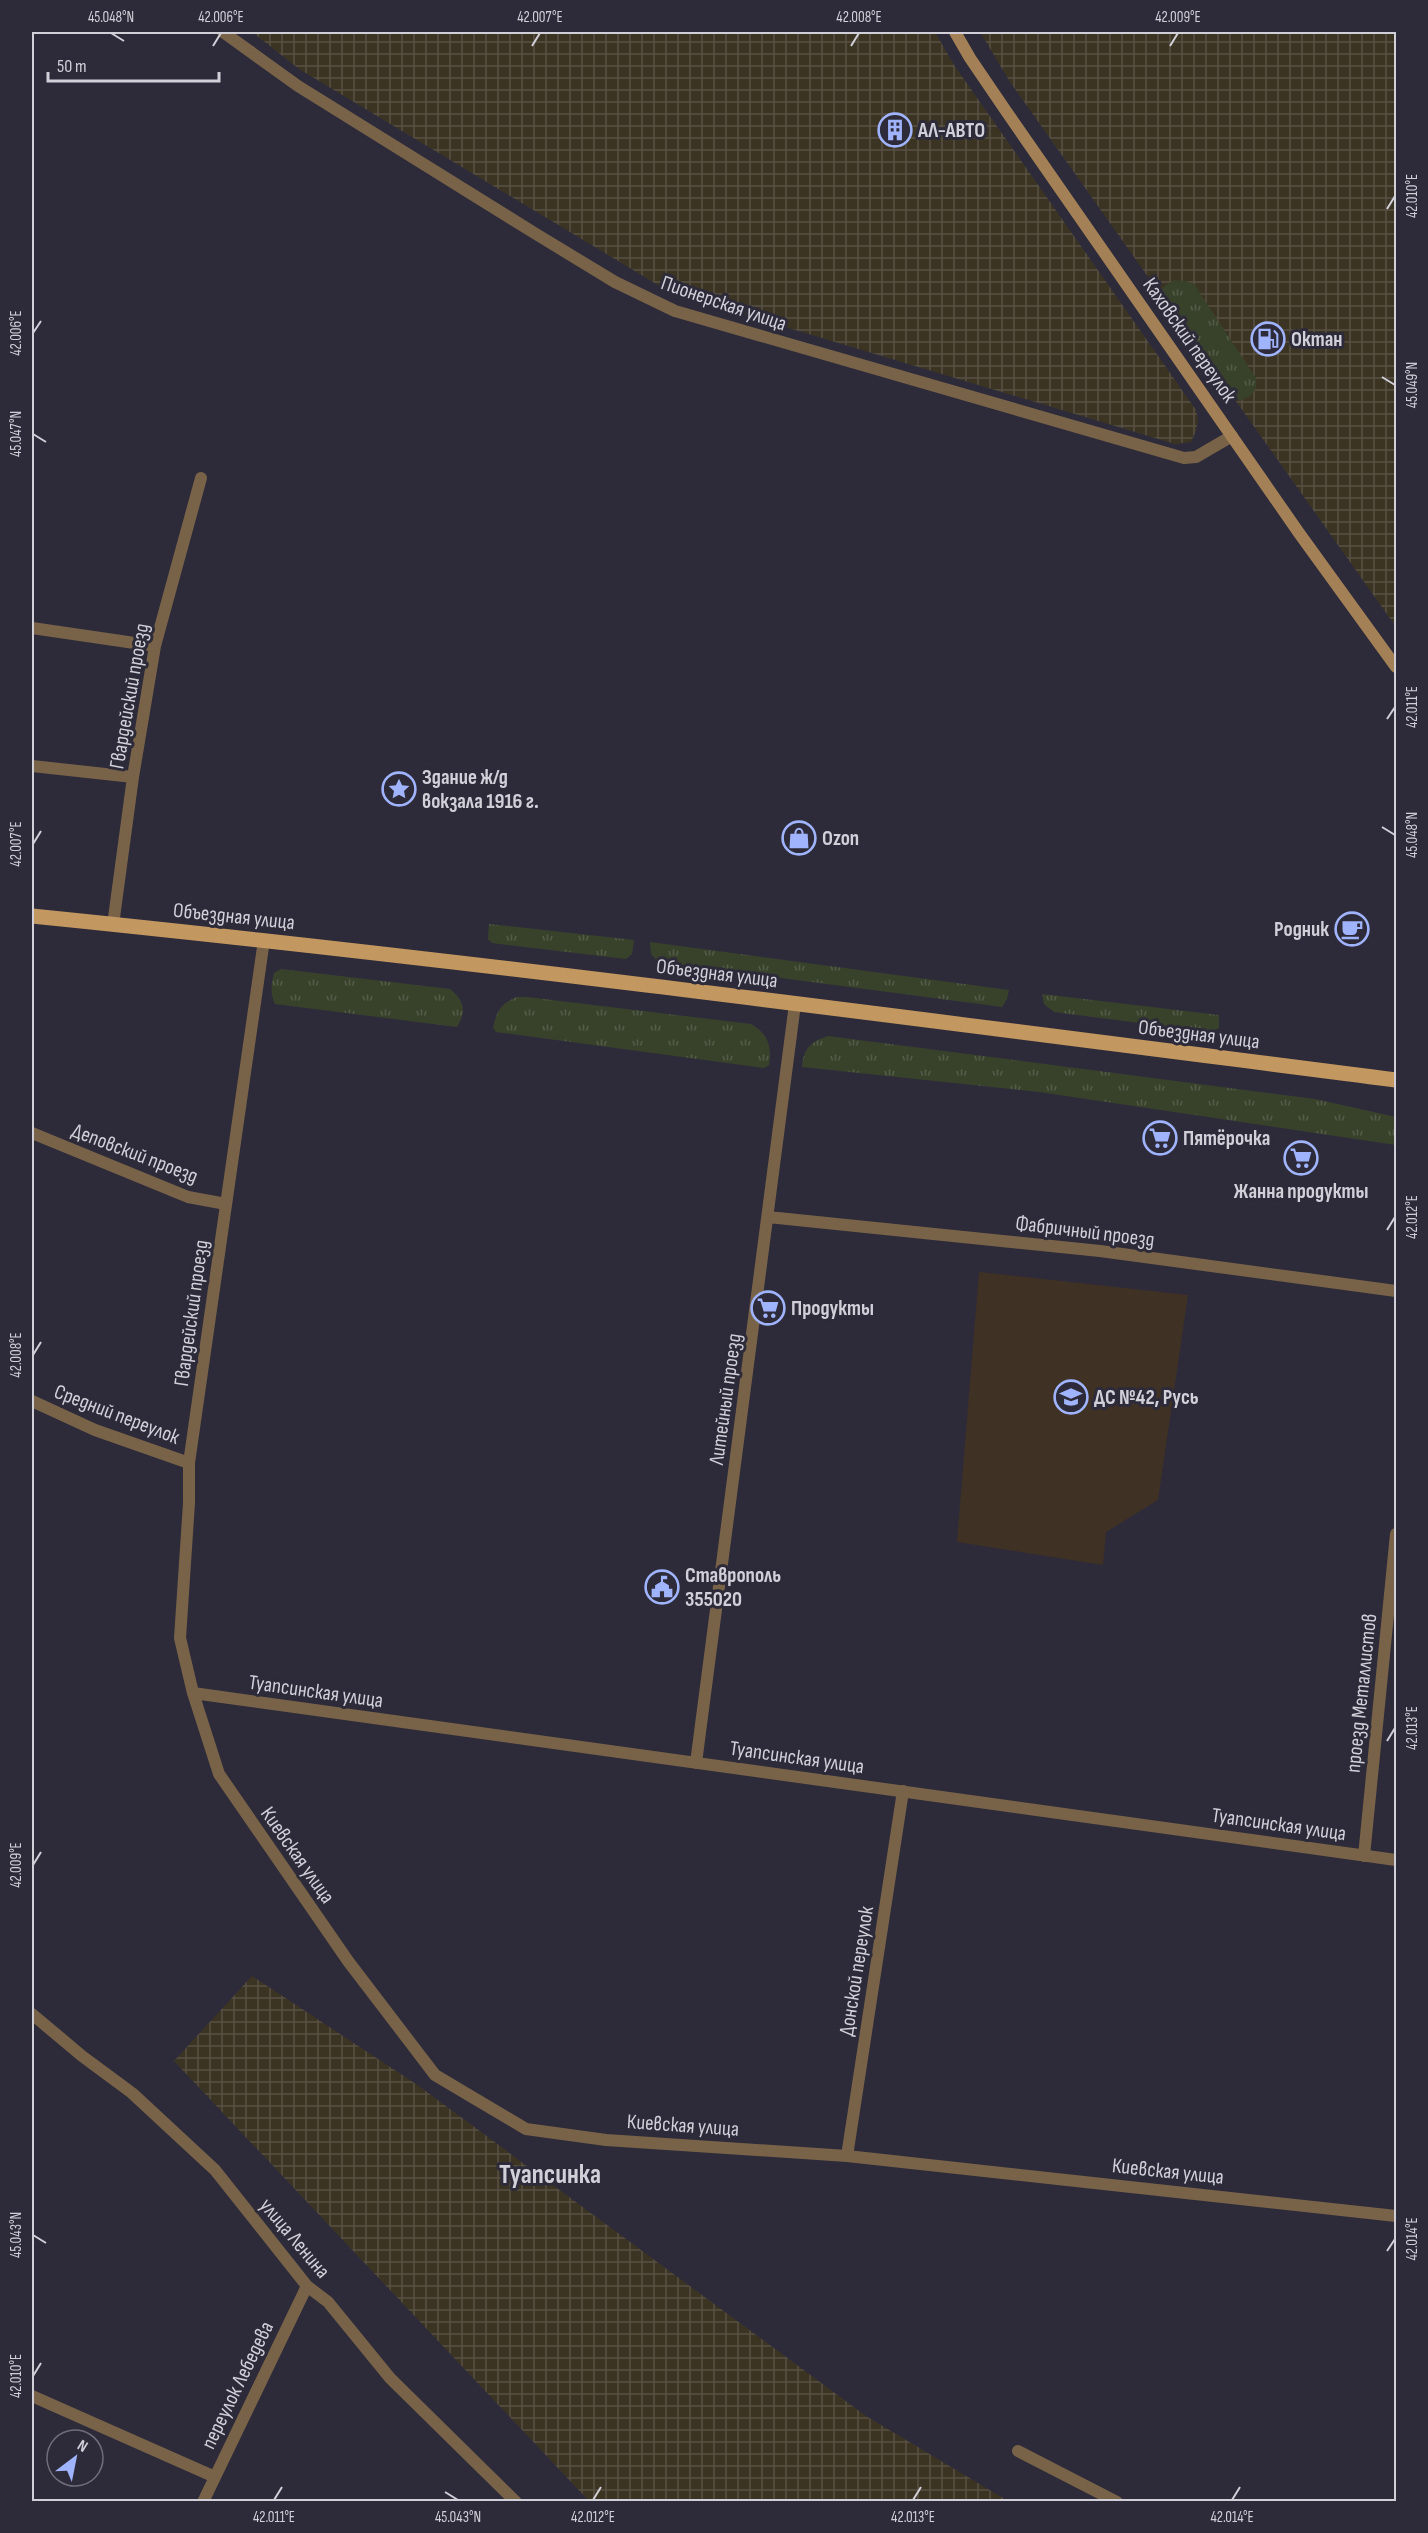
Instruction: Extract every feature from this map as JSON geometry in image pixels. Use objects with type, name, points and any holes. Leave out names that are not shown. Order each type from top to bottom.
[{"type":"main road","name":"Каховский переулок","points":[[956,32],[970,58],[1006,111],[1299,533],[1396,667]]},
{"type":"main road","name":"Объездная улица","points":[[32,916],[264,940],[1396,1080]]},
{"type":"street","name":"Пионерская улица","points":[[223,32],[298,86],[536,234],[615,282],[675,310],[1184,458],[1196,458],[1232,436]]},
{"type":"street","name":"Гвардейский проезд","points":[[113,925],[155,646],[201,478]]},
{"type":"street","points":[[32,627],[155,646]]},
{"type":"street","points":[[32,766],[134,777]]},
{"type":"street","name":"Гвардейский проезд","points":[[193,1693],[180,1638],[189,1503],[189,1463],[264,940]]},
{"type":"street","name":"Литейный проезд","points":[[696,1763],[795,1004]]},
{"type":"street","name":"Деповский проезд","points":[[32,1133],[188,1197],[226,1204]]},
{"type":"street","name":"Фабричный проезд","points":[[768,1217],[1100,1251],[1396,1291]]},
{"type":"street","name":"Средний переулок","points":[[32,1401],[95,1430],[189,1463]]},
{"type":"street","name":"проезд Металлистов","points":[[1364,1856],[1396,1534]]},
{"type":"street","name":"Туапсинская улица","points":[[193,1693],[1396,1860]]},
{"type":"street","name":"Киевская улица","points":[[193,1693],[219,1774],[348,1961],[435,2075],[526,2129],[606,2140],[847,2156],[1396,2216]]},
{"type":"street","name":"Донской переулок","points":[[847,2156],[903,1791]]},
{"type":"street","name":"улица Ленина","points":[[32,2014],[82,2056],[132,2093],[214,2170],[307,2286],[328,2302],[390,2378],[516,2502]]},
{"type":"street","name":"переулок Лебедева","points":[[203,2502],[307,2286]]},
{"type":"street","points":[[32,2396],[215,2477]]},
{"type":"street","points":[[1018,2451],[1117,2502]]},
{"type":"shaded area","points":[[252,32],[935,32],[954,65],[1196,410],[1198,419],[1196,431],[1191,442],[1175,444],[695,300],[658,285],[299,69]]},
{"type":"shaded area","points":[[980,32],[1396,32],[1396,627],[1010,82]]},
{"type":"shaded area","name":"ДС №42, Русь","points":[[979,1272],[1188,1295],[1158,1500],[1106,1532],[1103,1565],[957,1542]]},
{"type":"shaded area","points":[[252,1976],[416,2084],[866,2416],[1008,2501],[589,2501],[174,2061]]},
{"type":"green space","points":[[1173,280],[1194,284],[1256,378],[1256,387],[1251,395],[1239,401],[1161,289]]},
{"type":"green space","points":[[489,924],[634,940],[632,954],[626,959],[492,943],[488,939]]},
{"type":"green space","points":[[650,942],[1009,990],[1002,1007],[658,962],[651,954]]},
{"type":"green space","points":[[281,969],[450,989],[461,1002],[462,1016],[457,1027],[275,1004],[272,981],[274,973]]},
{"type":"green space","points":[[1042,994],[1219,1015],[1219,1028],[1210,1032],[1054,1012],[1044,1004]]},
{"type":"green space","points":[[517,997],[751,1024],[768,1041],[769,1065],[764,1068],[496,1032],[493,1028],[500,1009]]},
{"type":"green space","points":[[828,1036],[1315,1099],[1396,1117],[1396,1145],[1039,1092],[802,1067],[806,1050]]},
{"type":"place","name":"АЛ-АВТО","points":[[895,130]]},
{"type":"place","name":"Октан","points":[[1268,339]]},
{"type":"place","name":"Здание ж/д вокзала 1916 г.","points":[[399,789]]},
{"type":"place","name":"Ozon","points":[[799,838]]},
{"type":"place","name":"Родник","points":[[1352,929]]},
{"type":"place","name":"Пятёрочка","points":[[1160,1138]]},
{"type":"place","name":"Жанна продукты","points":[[1301,1158]]},
{"type":"place","name":"Продукты","points":[[768,1308]]},
{"type":"place","name":"ДС №42, Русь","points":[[1071,1397]]},
{"type":"place","name":"Ставрополь 355020","points":[[662,1587]]},
{"type":"district","name":"Туапсинка","points":[[550,2174]]}]
